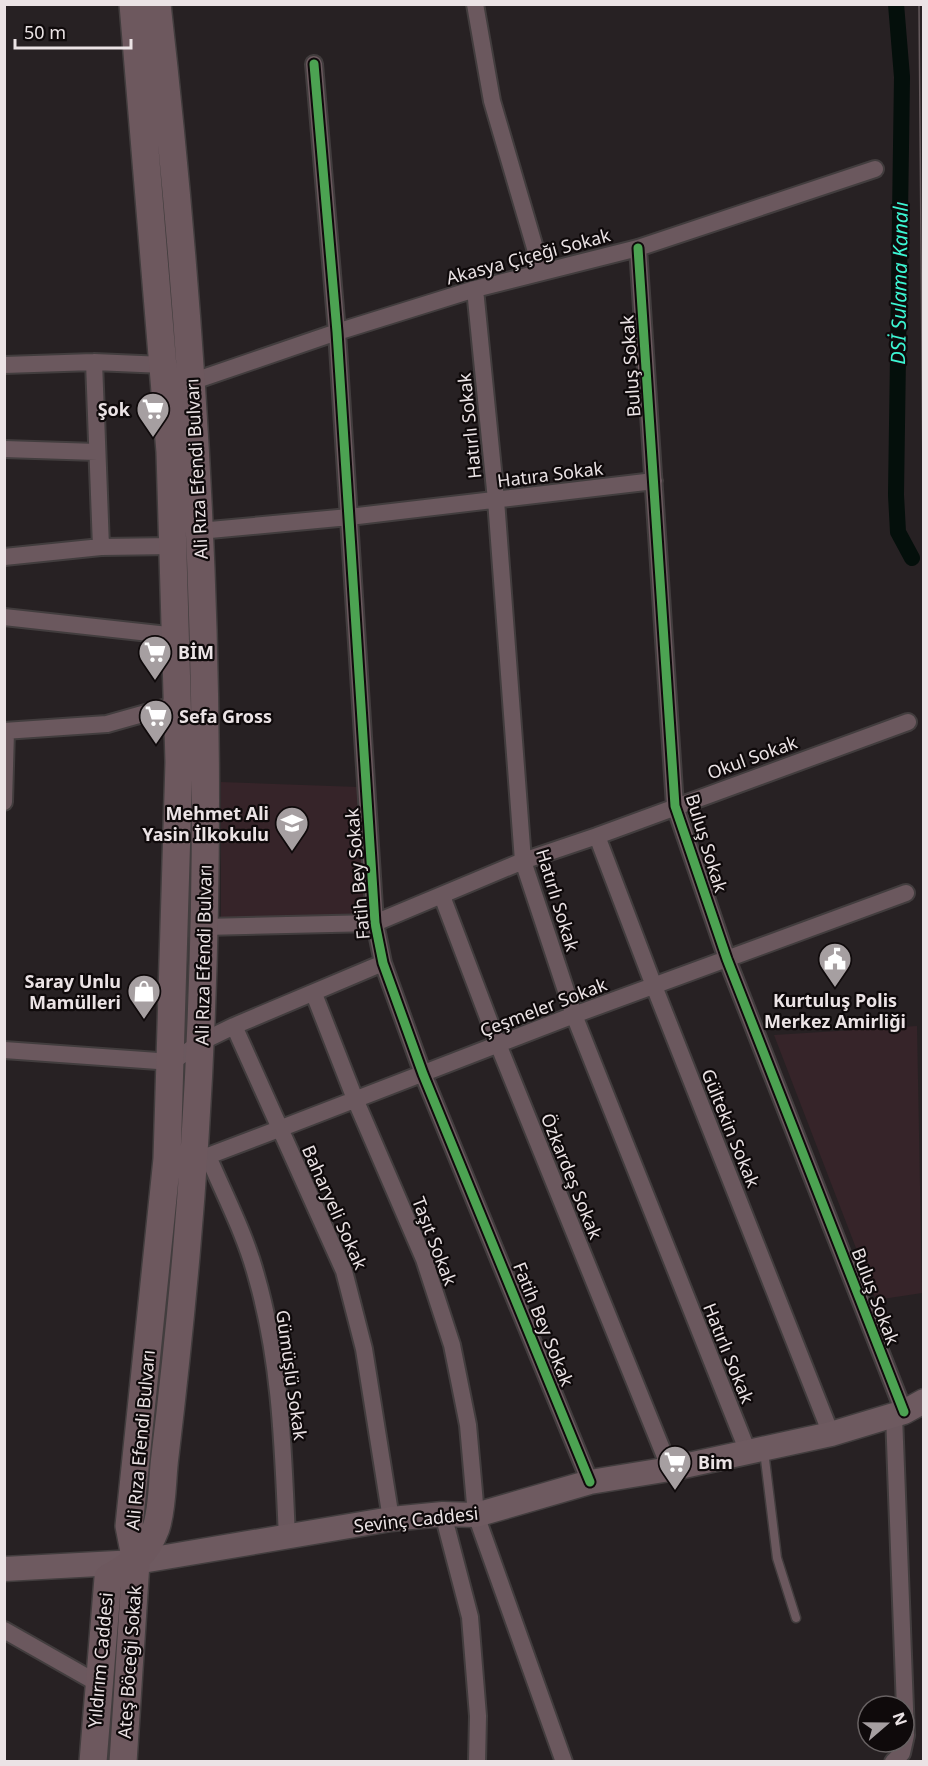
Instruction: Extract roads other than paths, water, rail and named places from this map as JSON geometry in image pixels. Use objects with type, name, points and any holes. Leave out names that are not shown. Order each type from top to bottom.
[{"type":"main road","name":"Ali Rıza Efendi Bulvarı","points":[[133,4],[164,365],[174,546],[178,704],[172,1062],[167,1159],[129,1526],[136,1562]]},
{"type":"main road","name":"Ali Rıza Efendi Bulvarı","points":[[136,1562],[156,1527],[201,1156],[207,762],[200,531],[191,382],[157,4]]},
{"type":"main road","name":"Sevinç Caddesi","points":[[4,1569],[136,1562],[391,1519],[443,1514],[476,1515],[591,1482],[670,1469],[831,1434],[907,1410]]},
{"type":"main road","name":"Yıldırım Caddesi","points":[[93,1750],[108,1578],[136,1562]]},
{"type":"main road","name":"Ateş Böceği Sokak","points":[[123,1761],[136,1562]]},
{"type":"main road","name":"Yıldırım Caddesi","points":[[111,1761],[125,1723]]},
{"type":"street","points":[[475,4],[492,101],[542,272]]},
{"type":"street","name":"Fatih Bey Sokak","points":[[314,64],[336,332],[375,922],[383,963],[423,1074],[591,1482]]},
{"type":"street","name":"Akasya Çiçeği Sokak","points":[[191,382],[336,332],[475,289],[638,248],[875,168]]},
{"type":"street","name":"Buluş Sokak","points":[[638,248],[675,806],[727,959],[907,1410],[906,1735],[902,1753],[893,1761]]},
{"type":"street","name":"Hatırlı Sokak","points":[[475,289],[496,500],[523,861],[574,1015],[756,1450]]},
{"type":"street","points":[[94,362],[101,548]]},
{"type":"street","points":[[4,365],[94,362],[164,365],[191,382]]},
{"type":"street","points":[[4,449],[97,453]]},
{"type":"street","name":"Hatıra Sokak","points":[[200,531],[349,517],[654,481]]},
{"type":"street","points":[[4,557],[101,548],[174,546]]},
{"type":"street","points":[[4,617],[177,636]]},
{"type":"street","points":[[4,802],[5,731],[107,724],[178,704]]},
{"type":"street","name":"Okul Sokak","points":[[204,927],[375,922],[523,861],[908,722]]},
{"type":"street","name":"Gültekin Sokak","points":[[597,836],[654,987],[831,1434]]},
{"type":"street","name":"Çeşmeler Sokak","points":[[201,1156],[279,1129],[574,1015],[906,893]]},
{"type":"street","name":"Özkardeş Sokak","points":[[442,896],[498,1044],[670,1469]]},
{"type":"street","points":[[4,1050],[172,1062],[201,1042],[234,1026],[383,963]]},
{"type":"street","name":"Taşıt Sokak","points":[[314,994],[355,1099],[424,1259],[452,1345],[468,1425],[476,1515],[564,1761]]},
{"type":"street","name":"Baharyeli Sokak","points":[[234,1026],[344,1271],[364,1349],[391,1519]]},
{"type":"street","name":"Gümüşlü Sokak","points":[[201,1156],[256,1273],[272,1342],[282,1421],[287,1538]]},
{"type":"street","points":[[443,1514],[470,1617],[478,1716],[477,1761]]},
{"type":"street","points":[[4,1630],[99,1684]]},
{"type":"lane","points":[[756,1450],[777,1558],[796,1618]]},
{"type":"waterway","name":"DSİ Sulama Kanalı","points":[[896,4],[902,77],[896,495],[898,532],[912,558]]},
{"type":"tram line","points":[[919,4],[924,602]]},
{"type":"place","name":"Şok","points":[[153,438]]},
{"type":"place","name":"BİM","points":[[155,681]]},
{"type":"place","name":"Sefa Gross","points":[[156,745]]},
{"type":"place","name":"Mehmet Ali Yasin İlkokulu","points":[[292,852]]},
{"type":"place","name":"Kurtuluş Polis Merkez Amirliği","points":[[835,988]]},
{"type":"place","name":"Saray Unlu Mamülleri","points":[[144,1020]]},
{"type":"place","name":"Bim","points":[[675,1491]]}]
